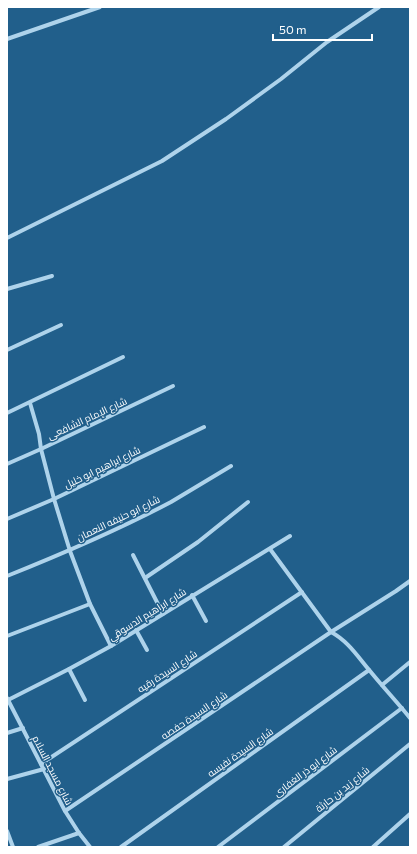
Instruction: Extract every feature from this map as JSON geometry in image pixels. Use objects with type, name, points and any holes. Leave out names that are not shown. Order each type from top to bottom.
[{"type":"street","points":[[7,39],[100,7]]},
{"type":"street","points":[[7,238],[162,161],[232,114],[281,79],[326,42],[379,7]]},
{"type":"street","points":[[7,289],[52,276]]},
{"type":"street","points":[[7,350],[61,325]]},
{"type":"street","points":[[7,413],[123,357]]},
{"type":"street","name":"شارع الإمام الشافعى","points":[[7,464],[42,449],[173,386]]},
{"type":"street","points":[[30,402],[54,499],[70,551],[90,604],[111,646]]},
{"type":"street","name":"شارع ابراهيم ابو خليل","points":[[7,519],[54,499],[204,427]]},
{"type":"street","name":"شارع ابو حنيفه النعمان","points":[[7,576],[70,551],[158,508],[231,466]]},
{"type":"street","points":[[145,578],[198,542],[248,502]]},
{"type":"street","name":"شارع ابراهيم الدسوقي","points":[[8,699],[69,669],[111,646],[290,536]]},
{"type":"street","points":[[270,549],[332,632],[338,635],[350,646],[410,718]]},
{"type":"street","points":[[134,555],[163,614]]},
{"type":"street","name":"شارع السيدة حفصه","points":[[65,811],[410,581]]},
{"type":"street","name":"شارع السيدة رقيه","points":[[41,764],[302,592]]},
{"type":"street","points":[[192,596],[206,621]]},
{"type":"street","points":[[7,636],[90,604]]},
{"type":"street","points":[[136,630],[146,650]]},
{"type":"street","points":[[382,685],[410,662]]},
{"type":"street","points":[[69,669],[86,700]]},
{"type":"street","name":"شارع السيدة نفيسه","points":[[121,847],[369,670]]},
{"type":"street","name":"شارع مسجد السلام","points":[[8,699],[65,811],[90,847]]},
{"type":"street","name":"شارع ابو ذر الغفارى","points":[[218,847],[402,708]]},
{"type":"street","points":[[7,733],[23,728]]},
{"type":"street","name":"شارع زيد بن حارثة","points":[[284,847],[410,744]]},
{"type":"street","points":[[7,779],[44,769]]},
{"type":"street","points":[[372,847],[410,814]]},
{"type":"street","points":[[7,831],[13,847]]},
{"type":"street","points":[[38,847],[79,833]]}]
